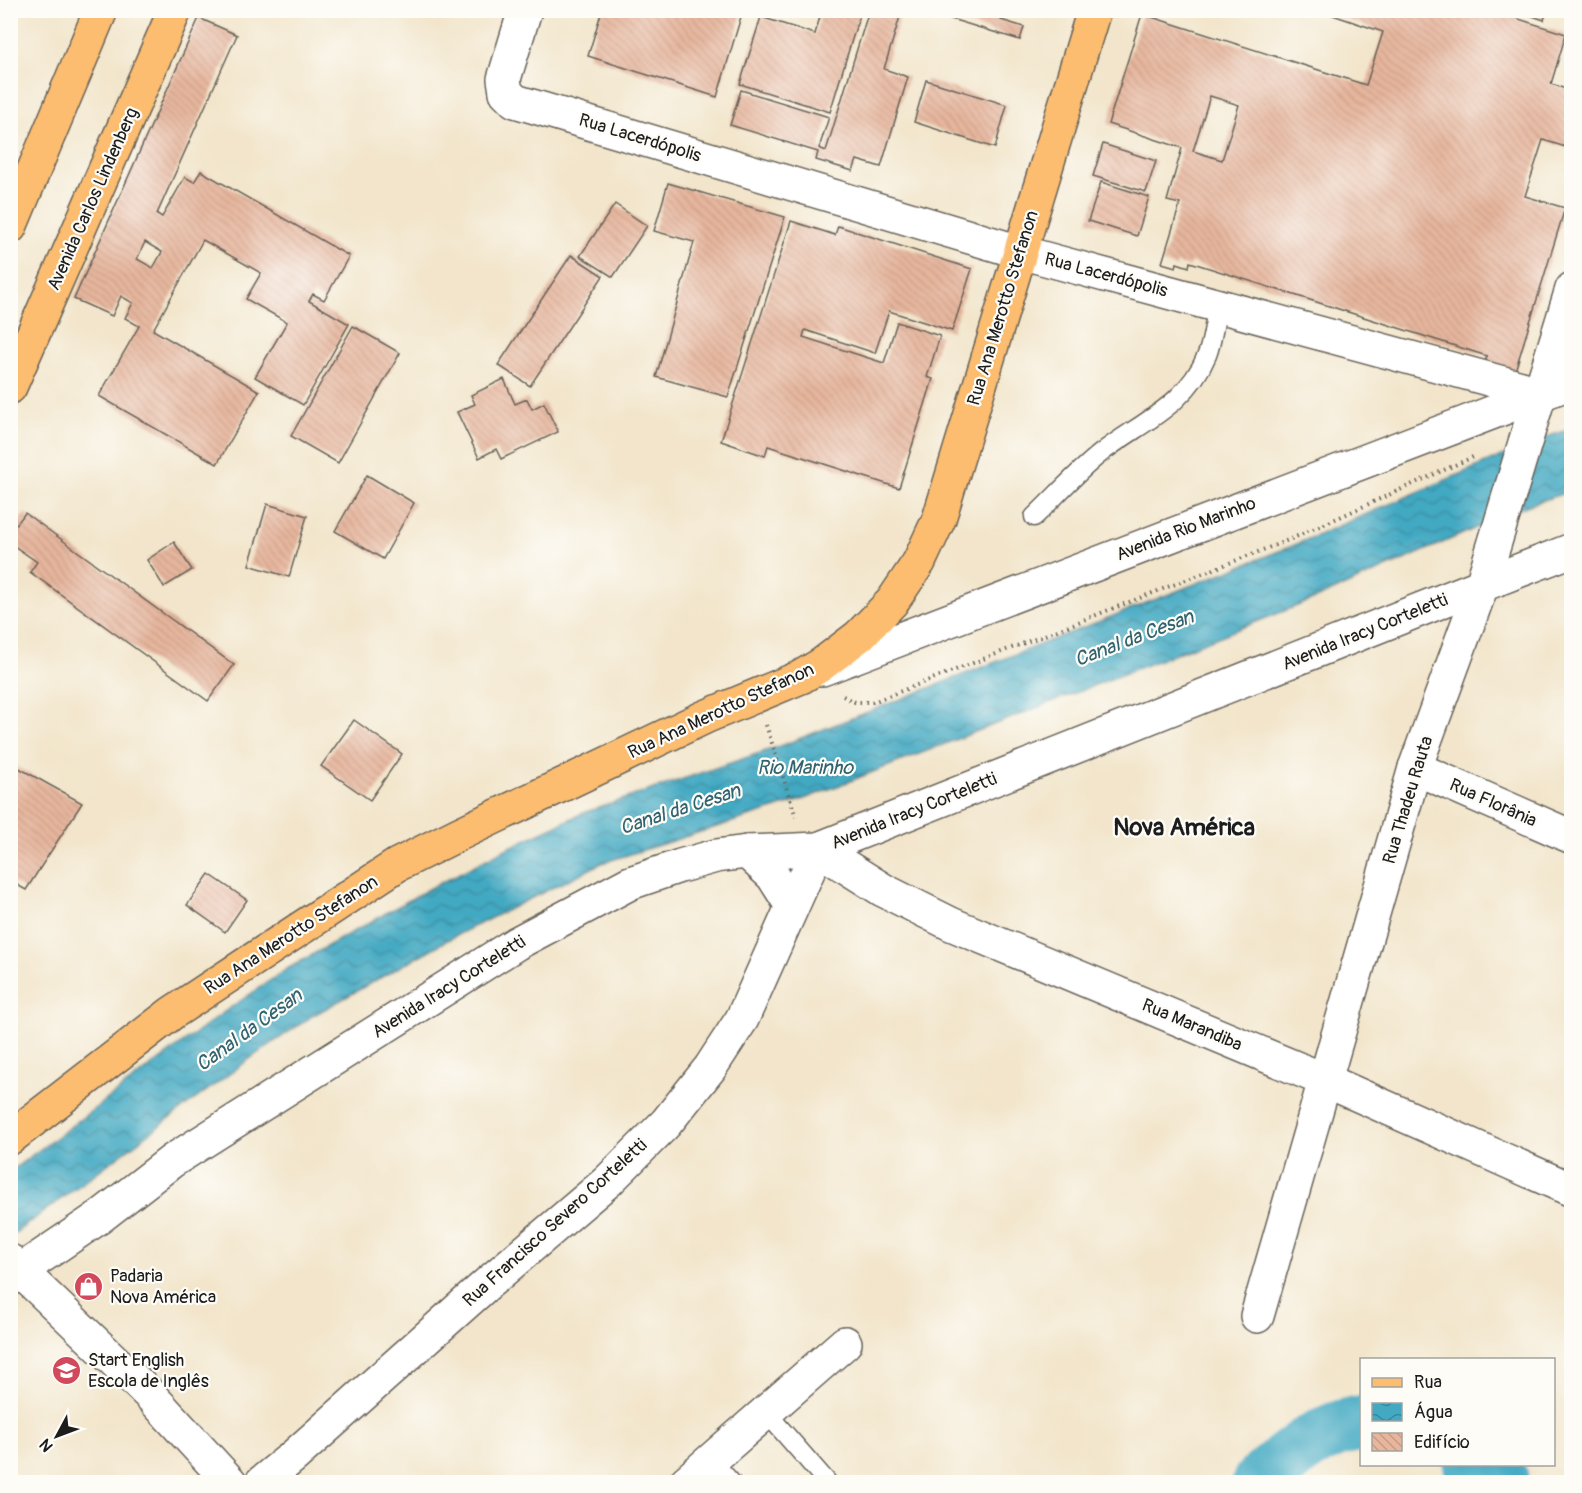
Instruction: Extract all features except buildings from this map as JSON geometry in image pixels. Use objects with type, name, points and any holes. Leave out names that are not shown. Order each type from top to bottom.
[{"type":"main road","points":[[10,227],[101,10]]},
{"type":"main road","name":"Avenida Carlos Lindenberg","points":[[10,387],[176,10]]},
{"type":"main road","name":"Rua Ana Merotto Stefanon","points":[[10,1138],[172,1013],[398,865],[705,717],[801,677],[841,651],[876,620],[906,582],[930,541],[939,519],[1094,10]]},
{"type":"street","name":"Rua Lacerdópolis","points":[[525,10],[504,79],[506,92],[515,101],[1020,252],[1540,393]]},
{"type":"street","name":"Rua Thadeu Rauta","points":[[1257,1316],[1327,1081],[1415,768],[1482,585],[1572,289]]},
{"type":"street","name":"Avenida Rio Marinho","points":[[801,677],[1572,381]]},
{"type":"street","name":"Avenida Iracy Corteletti","points":[[14,1270],[100,1216],[172,1161],[517,943],[630,883],[716,856],[747,852],[818,849],[1572,550]]},
{"type":"street","name":"Rua Florânia","points":[[1415,768],[1572,837]]},
{"type":"street","name":"Rua Francisco Severo Corteletti","points":[[262,1482],[303,1449],[487,1284],[608,1181],[666,1123],[710,1068],[742,1018],[818,849]]},
{"type":"street","name":"Rua Marandiba","points":[[818,849],[883,890],[951,924],[1327,1081],[1572,1190]]},
{"type":"street","points":[[747,852],[773,876],[792,906]]},
{"type":"street","points":[[14,1270],[149,1394],[230,1482]]},
{"type":"street","points":[[686,1482],[721,1471],[765,1412],[845,1343]]},
{"type":"lane","points":[[1034,516],[1100,454],[1162,412],[1183,393],[1198,374],[1208,352],[1218,306]]},
{"type":"lane","points":[[765,1412],[827,1482]]},
{"type":"path","points":[[836,693],[855,702],[868,704],[1291,539],[1526,439]]},
{"type":"path","points":[[773,745],[793,806]]},
{"type":"water","name":"Rio Marinho","points":[[1571,429],[1571,491],[1526,506],[1315,599],[799,801],[602,863],[451,938],[314,1015],[255,1055],[11,1236],[11,1171],[224,1012],[287,969],[427,890],[508,848],[583,813],[783,745],[1292,546],[1546,437]]},
{"type":"waterway","name":"Rio Marinho","points":[[1260,1482],[1294,1453],[1319,1437],[1360,1423]]},
{"type":"waterway","name":"Rio Marinho","points":[[1474,1466],[1502,1482]]},
{"type":"place","name":"Padaria Nova América","points":[[89,1286]]},
{"type":"place","name":"Start English Escola de Inglês","points":[[67,1370]]},
{"type":"district","name":"Nova América","points":[[1184,827]]},
{"type":"water label","name":"Canal da Cesan","points":[[1134,638]]},
{"type":"water label","name":"Canal da Cesan","points":[[680,809]]},
{"type":"water label","name":"Canal da Cesan","points":[[249,1030]]}]
